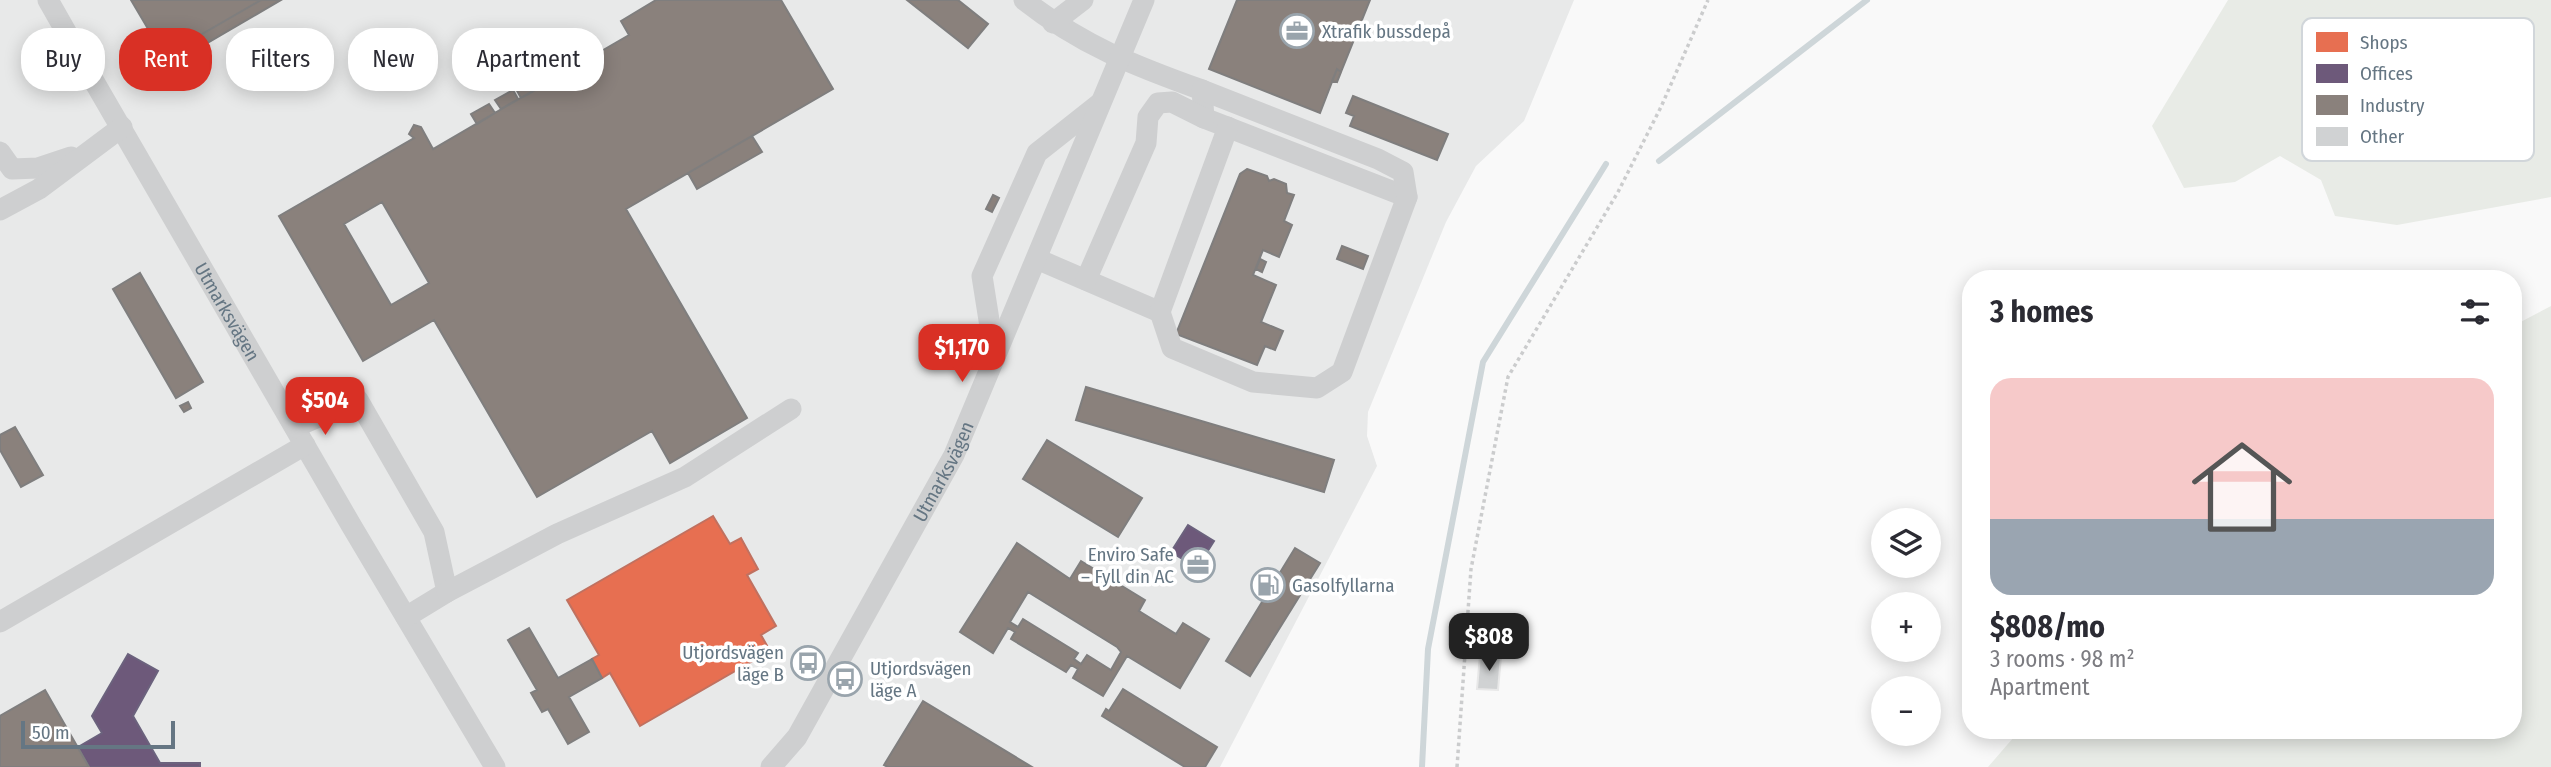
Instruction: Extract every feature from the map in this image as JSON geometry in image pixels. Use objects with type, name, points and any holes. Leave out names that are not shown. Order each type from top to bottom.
[{"type":"street","name":"Utmarksvägen","points":[[48,0],[495,767]]},
{"type":"street","points":[[1024,0],[1053,23],[1120,61],[1378,159],[1403,172],[1407,197],[1342,372],[1317,388],[1253,382],[1172,348],[1160,312],[1228,127]]},
{"type":"street","points":[[1053,23],[1083,0]]},
{"type":"street","name":"Utmarksvägen","points":[[771,767],[797,737],[954,456],[1144,0]]},
{"type":"street","points":[[1202,90],[1204,118]]},
{"type":"street","points":[[1086,280],[1146,143],[1148,117],[1158,103],[1172,102],[1204,118],[1407,197]]},
{"type":"street","points":[[995,358],[982,276],[1037,153],[1100,103]]},
{"type":"street","points":[[0,210],[39,189],[122,127]]},
{"type":"street","points":[[0,152],[12,169],[38,168],[87,151]]},
{"type":"street","points":[[1037,259],[1160,312]]},
{"type":"street","points":[[0,622],[358,400],[434,533],[447,592]]},
{"type":"street","points":[[406,617],[556,534],[685,477],[791,409]]},
{"type":"path","points":[[1457,767],[1471,569],[1508,377],[1618,192],[1661,107],[1708,0]]},
{"type":"shaded area","points":[[0,0],[1574,0],[1524,121],[1476,166],[1446,222],[1368,412],[1367,436],[1377,466],[1220,767],[0,767]]},
{"type":"shaded area","points":[[2228,0],[2551,0],[2551,197],[2397,225],[2335,216],[2321,180],[2280,156],[2235,182],[2184,188],[2152,126]]},
{"type":"shaded area","points":[[2551,306],[2551,767],[1988,767],[2012,739],[2522,739],[2522,321]]},
{"type":"building: Shops","points":[[713,516],[730,544],[741,538],[758,569],[747,575],[776,626],[761,635],[770,651],[640,726],[610,673],[602,678],[592,659],[599,655],[567,600]]},
{"type":"building: Offices","points":[[1188,525],[1214,541],[1197,568],[1171,552]]},
{"type":"building: Offices","points":[[128,654],[158,671],[133,716],[160,763],[200,763],[200,767],[89,767],[78,747],[102,733],[92,716]]},
{"type":"building: Industry","points":[[131,0],[261,0],[212,28],[148,28]]},
{"type":"building: Industry","points":[[261,0],[281,0],[233,28],[226,28],[226,32],[212,40],[212,28]]},
{"type":"building: Industry","points":[[656,0],[781,0],[833,89],[626,209],[747,418],[670,463],[652,431],[537,497],[434,320],[363,361],[279,216],[414,138],[409,134],[414,125],[421,127],[433,149],[533,91],[604,91],[604,50],[629,35],[621,21]],"holes":[[[382,202],[429,283],[391,305],[344,224]]]},
{"type":"building: Industry","points":[[907,0],[958,0],[988,24],[968,48]]},
{"type":"building: Industry","points":[[1237,0],[1370,0],[1341,72],[1337,69],[1320,113],[1209,69]]},
{"type":"building: Industry","points":[[1337,69],[1341,72],[1337,82],[1332,81]]},
{"type":"building: Industry","points":[[511,91],[518,99],[501,109],[495,100]]},
{"type":"building: Industry","points":[[517,91],[531,91],[532,92],[521,98]]},
{"type":"building: Industry","points":[[1353,96],[1448,134],[1437,160],[1350,126],[1354,116],[1346,113]]},
{"type":"building: Industry","points":[[489,104],[495,113],[477,124],[471,114]]},
{"type":"building: Industry","points":[[752,136],[762,152],[697,189],[688,173]]},
{"type":"building: Industry","points":[[1247,169],[1267,176],[1269,181],[1274,179],[1286,184],[1287,193],[1294,195],[1284,221],[1292,225],[1279,257],[1263,250],[1253,275],[1276,285],[1261,322],[1283,331],[1275,350],[1265,346],[1257,365],[1176,334],[1240,174]]},
{"type":"building: Industry","points":[[993,195],[999,198],[992,212],[986,209]]},
{"type":"building: Industry","points":[[1342,246],[1368,256],[1363,269],[1337,259]]},
{"type":"building: Industry","points":[[1260,259],[1266,262],[1262,272],[1256,269]]},
{"type":"building: Industry","points":[[140,273],[203,382],[176,398],[113,289]]},
{"type":"building: Industry","points":[[1086,387],[1334,460],[1324,492],[1076,420]]},
{"type":"building: Industry","points":[[188,402],[191,408],[184,412],[180,406]]},
{"type":"building: Industry","points":[[15,427],[43,475],[21,487],[0,450],[0,435]]},
{"type":"building: Industry","points":[[1047,440],[1142,498],[1118,537],[1023,479]]},
{"type":"building: Industry","points":[[1017,543],[1070,579],[1081,561],[1145,600],[1139,611],[1176,634],[1183,623],[1209,639],[1180,688],[1127,656],[1103,696],[1073,678],[1078,669],[1071,665],[1066,672],[1011,639],[1015,632],[1008,628],[993,653],[960,632]],"holes":[[[1028,592],[1121,652],[1111,670],[1087,655],[1081,664],[1074,659],[1078,653],[1023,619],[1018,627],[1010,622]]]},
{"type":"building: Industry","points":[[1295,548],[1320,563],[1250,676],[1226,661]]},
{"type":"building: Industry","points":[[529,628],[558,678],[592,659],[602,678],[569,697],[589,732],[568,744],[548,709],[542,712],[531,693],[537,690],[508,640]]},
{"type":"building: Industry","points":[[1123,689],[1217,747],[1205,767],[1185,767],[1102,716],[1106,709],[1109,711]]},
{"type":"building: Industry","points":[[45,690],[89,767],[0,767],[0,716]]},
{"type":"building: Industry","points":[[923,701],[1032,767],[884,765]]},
{"type":"building: Other","points":[[1480,655],[1501,656],[1498,690],[1477,689]]},
{"type":"waterway","points":[[1659,161],[1867,0]]},
{"type":"waterway","points":[[1422,767],[1428,649],[1483,362],[1606,164]]},
{"type":"place","name":"Xtrafik bussdepå","points":[[1297,31]]},
{"type":"place","name":"Enviro Safe – Fyll din AC","points":[[1198,565]]},
{"type":"place","name":"Gasolfyllarna","points":[[1268,585]]},
{"type":"place","name":"Utjordsvägen läge B","points":[[808,663]]},
{"type":"place","name":"Utjordsvägen läge A","points":[[845,679]]}]
